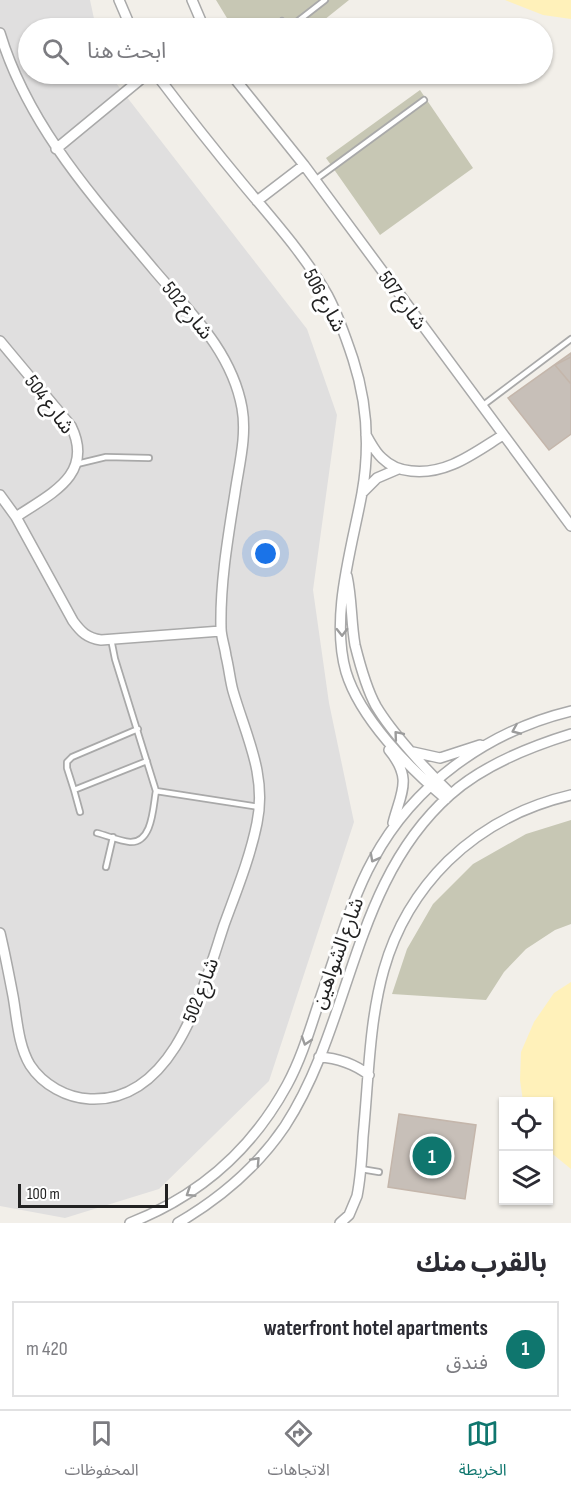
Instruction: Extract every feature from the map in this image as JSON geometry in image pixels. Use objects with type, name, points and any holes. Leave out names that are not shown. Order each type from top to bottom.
[{"type":"street","points":[[119,0],[127,18]]},
{"type":"street","points":[[192,0],[200,18]]},
{"type":"street","name":"شارع 502","points":[[0,33],[18,83]]},
{"type":"street","name":"شارع 502","points":[[0,933],[23,1047],[30,1065],[44,1081],[62,1092],[83,1098],[108,1100],[126,1093],[147,1079],[162,1064],[177,1045],[196,1008],[251,847],[260,807],[259,775],[253,748],[234,694],[221,631],[226,552],[243,439],[242,410],[230,368],[206,331],[84,186],[56,148],[18,84]]},
{"type":"street","points":[[56,148],[135,84]]},
{"type":"street","name":"شارع 506","points":[[164,84],[309,267],[328,296],[353,358],[363,402],[366,435],[362,493],[343,587],[341,626],[346,670],[356,696],[382,734],[448,796]]},
{"type":"street","name":"شارع 507","points":[[242,84],[571,526]]},
{"type":"street","points":[[257,201],[304,165]]},
{"type":"street","name":"شارع 504","points":[[0,341],[71,426],[78,448],[77,464]]},
{"type":"street","points":[[366,435],[380,456],[398,469],[421,472],[444,469],[503,435]]},
{"type":"street","points":[[16,517],[60,487],[70,477],[77,464]]},
{"type":"street","points":[[362,493],[377,478],[398,469]]},
{"type":"street","points":[[0,495],[16,517],[78,628],[91,638],[111,639],[221,631]]},
{"type":"street","name":"شارع 506","points":[[347,574],[356,646],[367,685],[383,718],[412,751],[434,783]]},
{"type":"street","name":"شارع الشواهين","points":[[130,1223],[169,1206],[206,1182],[234,1159],[273,1109],[288,1084],[301,1055],[363,880],[372,861],[410,806],[434,783],[486,745],[528,724],[571,711]]},
{"type":"street","name":"شارع 506","points":[[382,734],[384,742],[399,765],[404,780],[403,793],[393,828]]},
{"type":"street","name":"شارع الشواهين","points":[[178,1223],[222,1193],[267,1149],[290,1116],[319,1057],[360,938],[384,884],[427,818],[448,796],[508,757],[571,734]]},
{"type":"street","points":[[412,751],[440,758],[465,749],[486,745]]},
{"type":"street","points":[[340,1223],[349,1215],[357,1196],[376,1002],[385,961],[405,916],[420,892],[457,852],[481,833],[530,807],[571,795]]},
{"type":"street","points":[[319,1057],[341,1060],[369,1075]]},
{"type":"lane","points":[[300,18],[318,2],[325,0]]},
{"type":"lane","points":[[315,180],[424,100]]},
{"type":"lane","points":[[482,406],[571,339]]},
{"type":"lane","points":[[77,464],[106,457],[149,458]]},
{"type":"lane","points":[[97,833],[130,842],[142,839],[148,831],[156,791],[115,659],[111,639]]},
{"type":"lane","points":[[80,812],[66,768],[67,762],[72,757],[138,729]]},
{"type":"lane","points":[[74,790],[147,761]]},
{"type":"lane","points":[[156,791],[260,807]]},
{"type":"lane","points":[[106,867],[113,837]]},
{"type":"lane","points":[[361,1169],[380,1172]]},
{"type":"shaded area","points":[[0,0],[90,0],[94,18],[18,18],[18,84],[117,84],[307,329],[337,415],[313,590],[329,703],[354,822],[269,1081],[159,1189],[65,1218],[0,1206]]},
{"type":"shaded area","points":[[216,0],[349,0],[326,18],[227,18]]},
{"type":"shaded area","points":[[420,90],[473,168],[380,235],[326,158]]},
{"type":"shaded area","points":[[571,820],[571,924],[555,930],[526,949],[504,972],[486,1000],[392,994],[407,949],[433,904],[473,864],[526,834]]},
{"type":"sand","points":[[505,0],[571,0],[571,19],[543,15]]},
{"type":"sand","points":[[571,982],[571,1169],[553,1154],[553,1097],[522,1097],[520,1080],[521,1052],[534,1022],[554,993]]},
{"type":"building","points":[[571,353],[571,434],[549,450],[508,398]]},
{"type":"building","points":[[571,357],[571,384],[555,365]]},
{"type":"building","points":[[399,1114],[476,1125],[465,1199],[388,1187]]},
{"type":"place","name":"waterfront hotel apartments","points":[[432,1156]]}]
